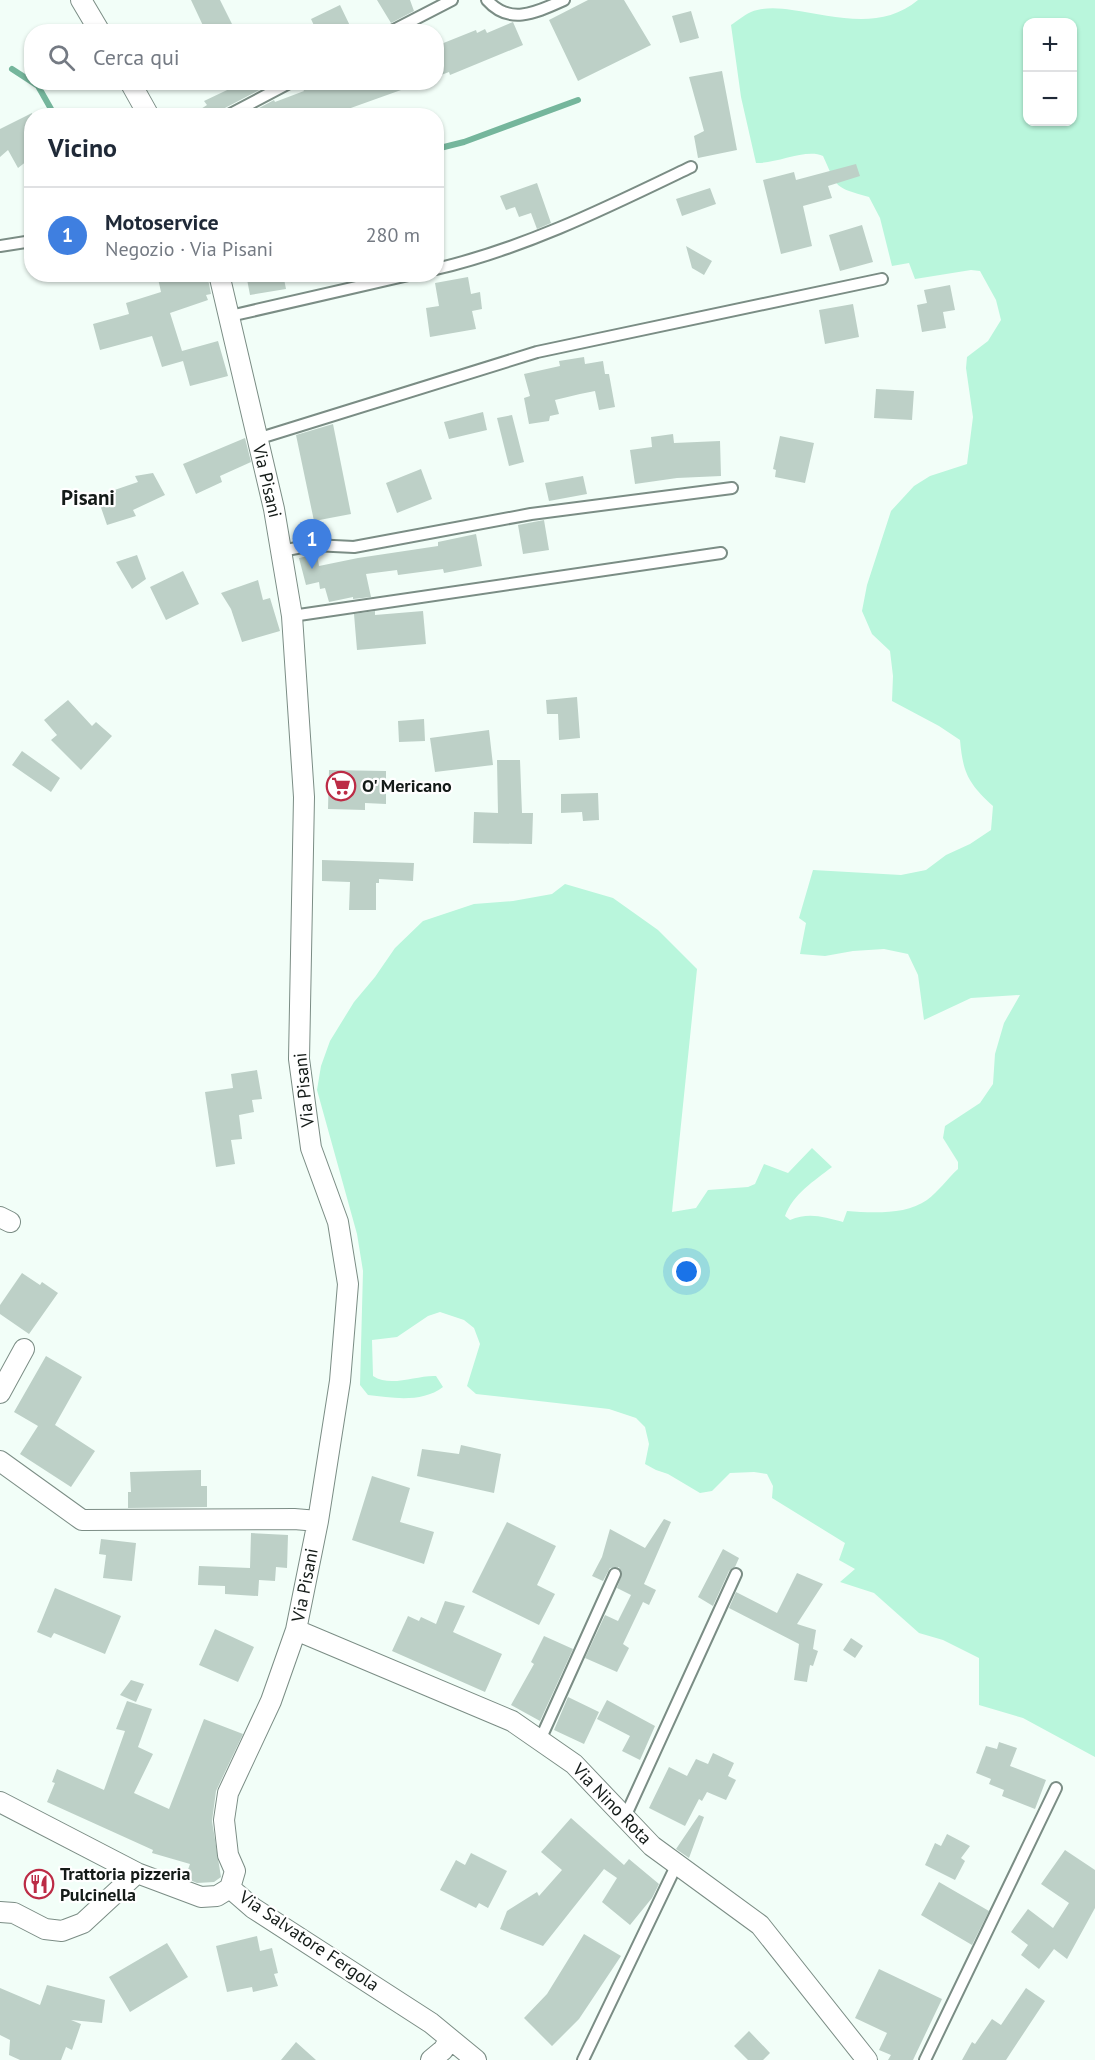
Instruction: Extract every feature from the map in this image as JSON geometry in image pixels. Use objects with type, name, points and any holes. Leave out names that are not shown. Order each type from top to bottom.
[{"type":"street","points":[[81,0],[95,24]]},
{"type":"street","points":[[134,90],[145,108]]},
{"type":"street","name":"Via Pisani","points":[[221,282],[281,551],[292,616],[304,797],[299,1059],[311,1148],[338,1222],[348,1284],[340,1381],[318,1521],[296,1630],[272,1701],[228,1793],[224,1820],[228,1855],[234,1871],[231,1888]]},
{"type":"street","points":[[0,1393],[24,1349]]},
{"type":"street","points":[[0,1461],[82,1520],[294,1519],[318,1521]]},
{"type":"street","name":"Via Nino Rota","points":[[296,1630],[512,1721],[574,1764],[652,1846],[760,1924],[867,2060]]},
{"type":"street","name":"Via Salvatore Fergola","points":[[0,1802],[138,1873],[201,1898],[217,1896],[231,1888],[253,1908],[431,2023],[476,2060]]},
{"type":"street","points":[[0,1912],[14,1913],[45,1929],[63,1931],[83,1923],[138,1873]]},
{"type":"street","points":[[431,2060],[443,2050],[450,2039]]},
{"type":"lane","points":[[406,24],[452,0]]},
{"type":"lane","points":[[487,0],[494,8],[508,14],[524,15],[564,0]]},
{"type":"lane","points":[[242,108],[276,90]]},
{"type":"lane","points":[[444,267],[478,259],[525,243],[691,167]]},
{"type":"lane","points":[[0,246],[24,242]]},
{"type":"lane","points":[[257,439],[545,350],[882,279]]},
{"type":"lane","points":[[230,316],[378,282]]},
{"type":"lane","points":[[281,551],[313,544],[354,548],[531,514],[732,488]]},
{"type":"lane","points":[[292,616],[721,553]]},
{"type":"lane","points":[[540,1740],[615,1574]]},
{"type":"lane","points":[[625,1817],[736,1574]]},
{"type":"lane","points":[[925,2060],[1056,1788]]},
{"type":"lane","points":[[583,2060],[677,1864]]},
{"type":"green space","points":[[918,0],[1095,0],[1095,1757],[1023,1718],[979,1705],[979,1658],[943,1640],[919,1633],[874,1593],[840,1582],[855,1569],[839,1560],[845,1543],[772,1498],[773,1486],[767,1474],[730,1473],[712,1491],[700,1493],[668,1474],[645,1464],[649,1444],[645,1427],[636,1418],[609,1409],[476,1394],[467,1386],[480,1344],[474,1328],[464,1320],[440,1312],[428,1316],[397,1337],[372,1340],[373,1376],[396,1381],[436,1376],[443,1387],[417,1397],[397,1398],[368,1395],[360,1385],[363,1271],[357,1234],[317,1090],[321,1066],[330,1041],[354,1002],[395,948],[423,921],[474,904],[513,901],[552,894],[565,884],[613,898],[658,930],[697,969],[672,1212],[696,1208],[708,1190],[748,1187],[755,1184],[764,1164],[788,1173],[812,1148],[832,1167],[805,1188],[793,1201],[785,1216],[790,1220],[810,1216],[843,1222],[847,1211],[899,1211],[919,1205],[931,1197],[958,1169],[958,1162],[943,1138],[945,1126],[980,1103],[993,1084],[995,1054],[1004,1023],[1020,995],[971,998],[924,1020],[918,975],[908,954],[884,949],[825,956],[800,954],[806,923],[799,918],[813,870],[901,875],[926,870],[946,855],[970,844],[991,830],[993,806],[968,777],[960,740],[892,701],[893,676],[890,651],[872,634],[862,611],[867,585],[891,511],[914,486],[930,476],[967,464],[973,417],[966,368],[967,357],[988,341],[1001,320],[996,300],[980,271],[971,270],[915,279],[909,263],[892,266],[880,218],[869,197],[838,185],[823,156],[808,154],[756,163],[741,97],[731,25],[756,10],[776,8],[857,19],[889,15],[904,10]]},
{"type":"building","points":[[191,0],[220,0],[232,24],[202,24]]},
{"type":"building","points":[[377,0],[410,0],[414,11],[391,23]]},
{"type":"building","points":[[588,0],[624,0],[651,45],[578,81],[549,20]]},
{"type":"building","points":[[340,5],[349,24],[313,24],[311,19]]},
{"type":"building","points":[[691,11],[699,38],[680,43],[672,16]]},
{"type":"building","points":[[513,22],[523,45],[450,75],[449,72],[444,74],[444,43],[476,30],[477,33],[485,29],[487,33]]},
{"type":"building","points":[[722,71],[737,150],[698,158],[694,136],[704,131],[689,77]]},
{"type":"building","points":[[227,90],[259,90],[225,108],[202,108],[207,105],[204,101]]},
{"type":"building","points":[[401,90],[351,108],[259,108],[274,100],[275,102],[304,91]]},
{"type":"building","points":[[24,117],[24,163],[18,168],[8,150],[0,157],[0,129]]},
{"type":"building","points":[[856,164],[860,176],[828,186],[832,198],[803,206],[812,246],[781,254],[763,180],[794,172],[796,180]]},
{"type":"building","points":[[537,183],[551,223],[537,229],[531,213],[519,217],[515,207],[506,210],[500,196]]},
{"type":"building","points":[[710,188],[716,204],[682,216],[676,199]]},
{"type":"building","points":[[862,225],[873,262],[840,271],[829,235]]},
{"type":"building","points":[[686,246],[712,261],[704,275],[692,268]]},
{"type":"building","points":[[468,277],[471,294],[480,292],[482,309],[472,311],[476,329],[430,337],[426,308],[439,306],[435,283]]},
{"type":"building","points":[[159,282],[209,282],[211,294],[206,295],[208,300],[170,313],[182,351],[218,341],[228,376],[190,386],[183,361],[162,367],[152,336],[100,350],[93,324],[129,314],[126,303],[161,292]]},
{"type":"building","points":[[248,282],[285,282],[286,289],[250,295]]},
{"type":"building","points":[[950,285],[955,310],[943,312],[946,328],[922,332],[917,305],[927,303],[924,290]]},
{"type":"building","points":[[853,304],[859,337],[825,344],[819,310]]},
{"type":"building","points":[[584,357],[585,364],[603,361],[605,374],[609,374],[615,407],[599,410],[595,391],[555,400],[559,414],[550,416],[549,421],[529,424],[524,398],[530,396],[524,374],[560,366],[559,361]]},
{"type":"building","points":[[876,389],[914,391],[912,420],[874,418]]},
{"type":"building","points":[[483,412],[487,430],[449,439],[444,422]]},
{"type":"building","points":[[512,415],[524,462],[509,466],[497,418]]},
{"type":"building","points":[[333,424],[351,514],[314,521],[296,435]]},
{"type":"building","points":[[673,434],[674,443],[720,441],[721,476],[677,478],[635,484],[630,450],[652,447],[651,437]]},
{"type":"building","points":[[780,436],[814,443],[805,483],[775,477],[776,470],[773,469]]},
{"type":"building","points":[[245,438],[251,462],[220,476],[222,482],[196,494],[183,464]]},
{"type":"building","points":[[421,469],[432,499],[397,513],[386,483]]},
{"type":"building","points":[[153,473],[165,495],[133,510],[136,516],[107,525],[97,496],[138,482],[135,476]]},
{"type":"building","points":[[583,476],[587,494],[549,501],[545,483]]},
{"type":"building","points":[[544,520],[549,550],[523,554],[518,525]]},
{"type":"building","points":[[476,534],[482,566],[444,573],[443,569],[398,575],[397,570],[366,574],[371,597],[353,599],[353,597],[329,602],[325,588],[320,589],[319,582],[306,585],[299,558],[317,554],[319,566],[438,546],[438,542]]},
{"type":"building","points":[[137,555],[146,579],[132,589],[116,562]]},
{"type":"building","points":[[183,571],[199,604],[166,620],[150,587]]},
{"type":"building","points":[[258,580],[263,600],[270,598],[280,631],[242,642],[231,609],[221,593]]},
{"type":"building","points":[[375,611],[375,615],[423,611],[426,644],[357,650],[354,614]]},
{"type":"building","points":[[577,697],[580,738],[559,740],[558,714],[547,714],[546,700]]},
{"type":"building","points":[[68,700],[92,726],[96,722],[112,736],[81,770],[51,740],[57,735],[44,720]]},
{"type":"building","points":[[424,719],[425,741],[399,742],[398,721]]},
{"type":"building","points":[[489,730],[493,765],[435,772],[430,738]]},
{"type":"building","points":[[22,751],[60,778],[51,792],[12,765]]},
{"type":"building","points":[[497,760],[520,760],[522,813],[533,813],[532,844],[473,843],[474,812],[498,813]]},
{"type":"building","points":[[329,770],[386,771],[386,804],[365,803],[365,810],[328,809]]},
{"type":"building","points":[[598,793],[599,820],[583,821],[582,812],[561,813],[561,794]]},
{"type":"building","points":[[322,860],[414,863],[413,881],[379,879],[379,883],[376,883],[376,910],[349,910],[350,882],[322,881]]},
{"type":"building","points":[[257,1070],[262,1099],[252,1100],[254,1112],[239,1115],[242,1139],[231,1140],[235,1164],[216,1167],[205,1092],[233,1088],[231,1074]]},
{"type":"building","points":[[22,1273],[40,1285],[42,1282],[58,1293],[29,1334],[0,1314],[0,1305]]},
{"type":"building","points":[[46,1356],[82,1377],[55,1425],[95,1451],[71,1487],[20,1454],[38,1426],[14,1412]]},
{"type":"building","points":[[461,1445],[501,1454],[494,1493],[417,1476],[422,1449],[459,1454]]},
{"type":"building","points":[[201,1470],[201,1486],[207,1486],[207,1507],[128,1508],[128,1492],[131,1492],[130,1472]]},
{"type":"building","points":[[372,1476],[410,1488],[400,1522],[434,1532],[424,1564],[352,1540]]},
{"type":"building","points":[[664,1519],[671,1522],[644,1584],[656,1590],[649,1605],[643,1602],[623,1644],[629,1648],[617,1672],[585,1658],[605,1615],[618,1621],[631,1595],[617,1588],[622,1574],[619,1567],[610,1568],[603,1581],[592,1576],[602,1557],[610,1529],[645,1548]]},
{"type":"building","points":[[507,1522],[556,1546],[537,1585],[555,1594],[539,1625],[472,1592]]},
{"type":"building","points":[[251,1533],[288,1535],[287,1568],[276,1567],[275,1581],[259,1580],[258,1596],[225,1594],[225,1586],[198,1585],[199,1566],[250,1568]]},
{"type":"building","points":[[101,1539],[136,1543],[132,1581],[103,1578],[106,1555],[99,1554]]},
{"type":"building","points":[[723,1549],[739,1558],[735,1567],[729,1571],[713,1606],[698,1597]]},
{"type":"building","points":[[797,1573],[823,1584],[797,1624],[816,1630],[813,1649],[818,1651],[813,1666],[810,1665],[807,1682],[794,1680],[799,1644],[729,1608],[736,1592],[777,1613]]},
{"type":"building","points":[[55,1588],[121,1616],[105,1654],[54,1633],[51,1638],[37,1632]]},
{"type":"building","points":[[445,1601],[465,1606],[453,1632],[502,1654],[485,1692],[392,1651],[408,1616],[419,1621],[421,1617],[436,1624]]},
{"type":"building","points":[[215,1629],[254,1647],[238,1682],[199,1665]]},
{"type":"building","points":[[544,1636],[573,1649],[540,1721],[511,1705],[534,1664],[531,1662]]},
{"type":"building","points":[[851,1638],[863,1646],[855,1658],[843,1650]]},
{"type":"building","points":[[131,1680],[144,1684],[136,1702],[120,1695]]},
{"type":"building","points":[[568,1697],[599,1712],[584,1744],[554,1730]]},
{"type":"building","points":[[607,1700],[655,1726],[640,1760],[622,1751],[630,1736],[597,1719]]},
{"type":"building","points":[[127,1701],[152,1709],[138,1747],[153,1754],[134,1793],[169,1809],[204,1719],[243,1734],[216,1791],[212,1821],[221,1877],[214,1882],[197,1883],[185,1878],[190,1864],[152,1853],[153,1850],[47,1802],[55,1783],[52,1782],[57,1769],[104,1790],[125,1731],[116,1729]]},
{"type":"building","points":[[999,1742],[1017,1748],[1010,1766],[1046,1780],[1035,1809],[1002,1796],[1004,1790],[989,1784],[991,1779],[976,1773],[986,1746],[997,1749]]},
{"type":"building","points":[[713,1753],[734,1763],[728,1776],[736,1780],[726,1800],[707,1792],[702,1801],[699,1799],[685,1826],[649,1808],[669,1767],[687,1776],[696,1759],[708,1764]]},
{"type":"building","points":[[699,1815],[704,1817],[689,1858],[676,1849]]},
{"type":"building","points":[[571,1818],[624,1865],[629,1859],[659,1884],[652,1898],[630,1925],[602,1902],[617,1878],[604,1869],[543,1946],[500,1929],[507,1911],[537,1892],[539,1896],[562,1870],[541,1852]]},
{"type":"building","points":[[947,1834],[970,1846],[961,1858],[965,1861],[955,1880],[925,1865],[935,1843],[941,1846]]},
{"type":"building","points":[[1065,1850],[1095,1870],[1095,1908],[1067,1959],[1054,1949],[1039,1969],[1021,1955],[1028,1945],[1011,1932],[1028,1909],[1053,1928],[1069,1903],[1041,1884]]},
{"type":"building","points":[[471,1853],[507,1871],[488,1908],[479,1903],[476,1908],[440,1890],[456,1860],[465,1865]]},
{"type":"building","points":[[939,1882],[989,1911],[972,1945],[921,1915]]},
{"type":"building","points":[[584,1934],[621,1956],[579,2019],[552,2046],[524,2018],[547,1994]]},
{"type":"building","points":[[257,1936],[260,1951],[272,1948],[278,1973],[274,1974],[278,1986],[253,1992],[252,1987],[227,1992],[216,1946]]},
{"type":"building","points":[[167,1943],[188,1977],[130,2012],[109,1977]]},
{"type":"building","points":[[879,1969],[942,1999],[913,2060],[888,2060],[891,2055],[879,2050],[887,2033],[855,2018]]},
{"type":"building","points":[[47,1985],[105,2000],[102,2023],[71,2020],[81,2024],[72,2050],[66,2047],[61,2060],[20,2060],[9,2055],[10,2040],[0,2035],[0,1988],[40,2005]]},
{"type":"building","points":[[1026,1988],[1045,2001],[1006,2060],[962,2060],[972,2042],[975,2044],[992,2019],[1001,2025]]},
{"type":"building","points":[[749,2031],[770,2053],[763,2060],[748,2060],[734,2046]]},
{"type":"building","points":[[296,2042],[316,2060],[281,2060]]},
{"type":"waterway","points":[[12,69],[24,77]]},
{"type":"waterway","points":[[40,90],[50,108]]},
{"type":"waterway","points":[[444,147],[464,142],[578,100]]},
{"type":"place","name":"Motoservice","points":[[312,569]]},
{"type":"place","name":"O' Mericano","points":[[341,786]]},
{"type":"place","name":"Trattoria pizzeria Pulcinella","points":[[39,1884]]},
{"type":"district","name":"Pisani","points":[[88,498]]}]
